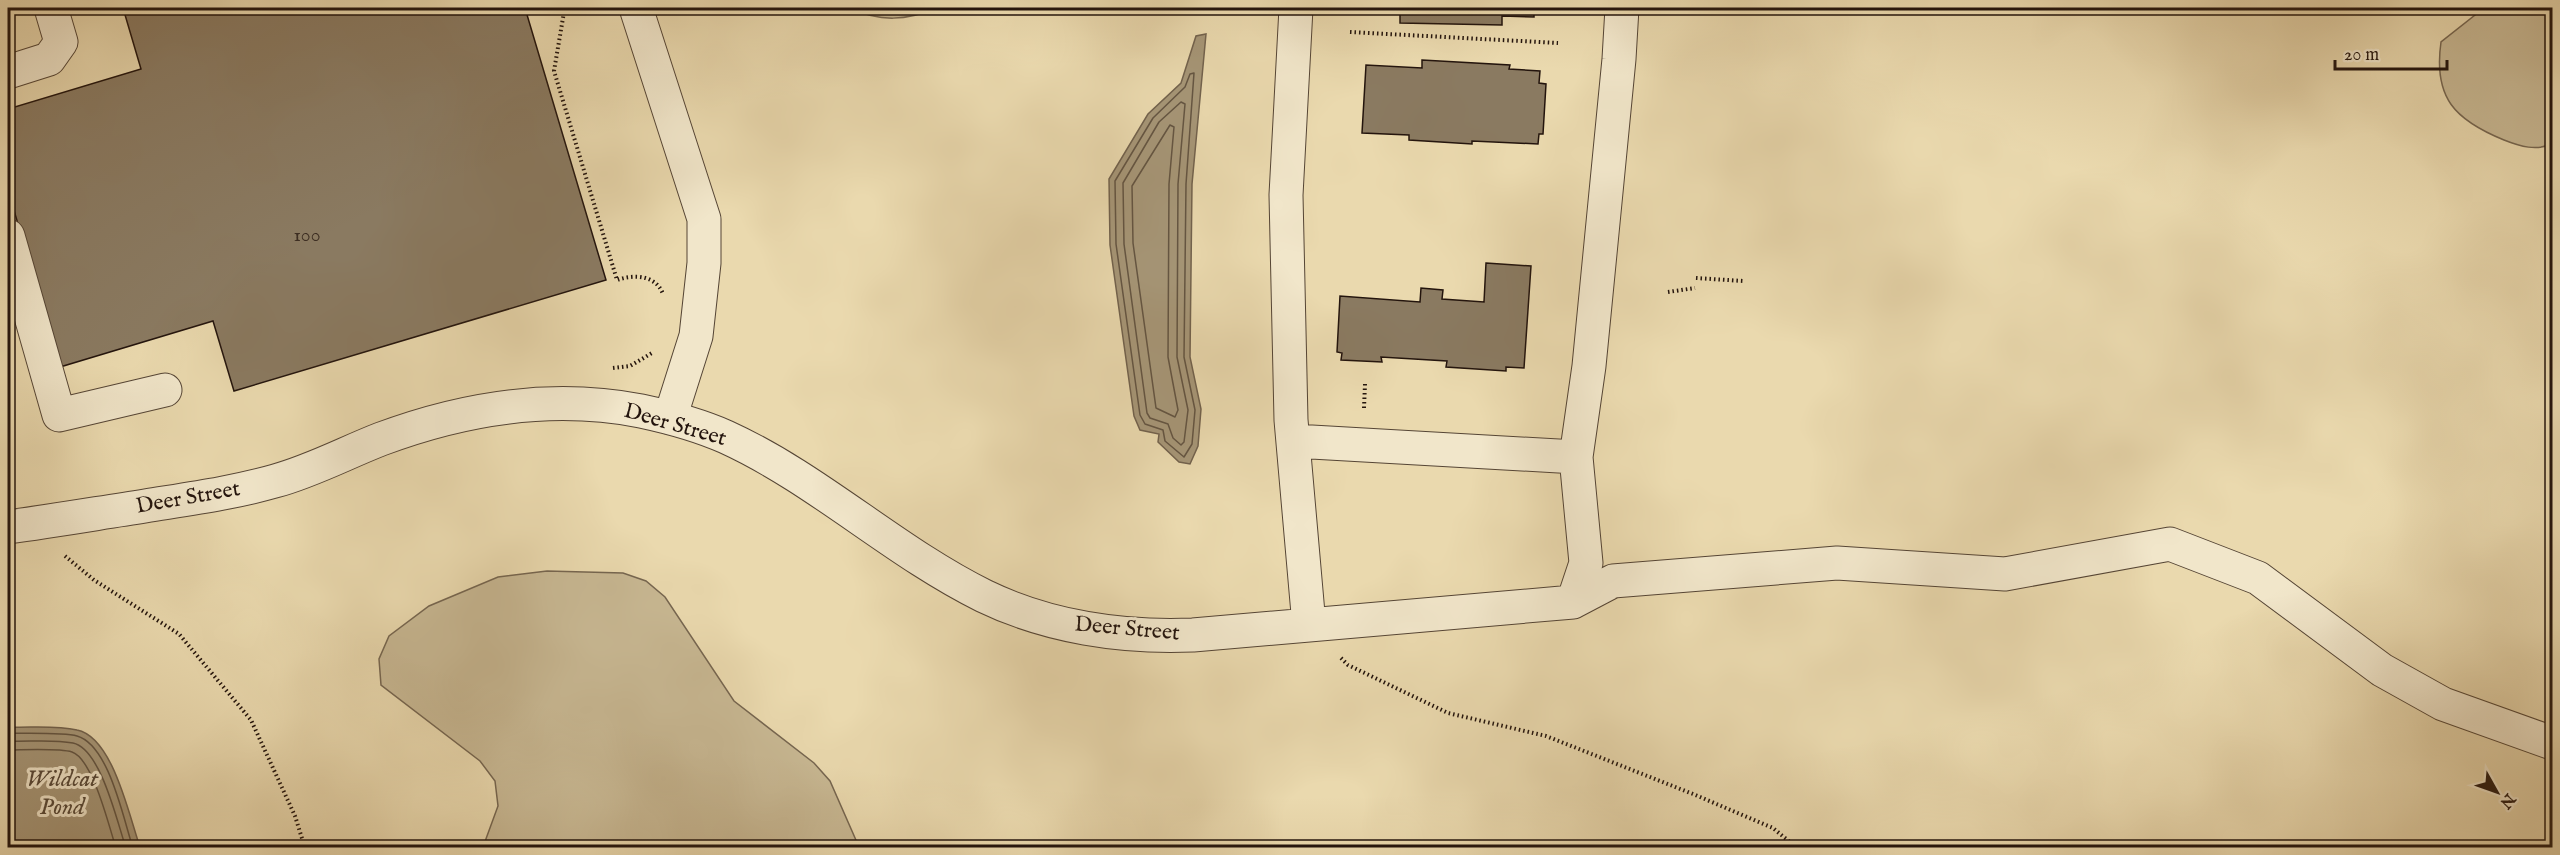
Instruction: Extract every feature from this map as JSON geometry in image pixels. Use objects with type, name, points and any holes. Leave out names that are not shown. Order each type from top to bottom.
[{"type":"street","points":[[8,72],[49,59],[61,42],[51,8]]},
{"type":"street","points":[[636,8],[704,219],[704,263],[696,336],[670,418]]},
{"type":"street","points":[[1296,8],[1286,195],[1294,441],[1309,625]]},
{"type":"street","points":[[1573,602],[1586,563],[1576,457],[1589,366],[1622,8]]},
{"type":"street","points":[[8,236],[59,415],[165,390]]},
{"type":"street","name":"Deer Street","points":[[18,525],[191,499],[274,481],[401,432],[445,418],[482,410],[534,405],[584,405],[615,407],[670,418],[724,436],[790,473],[942,573],[986,597],[1026,612],[1091,629],[1163,636],[1573,602]]},
{"type":"street","points":[[1294,441],[1576,457]]},
{"type":"street","points":[[1573,602],[1613,581],[1837,563],[2005,574],[2170,544],[2258,578],[2382,670],[2444,705],[2553,743]]},
{"type":"path","points":[[562,8],[564,12],[554,71],[617,280],[630,276],[646,277],[661,288],[666,301]]},
{"type":"path","points":[[1350,32],[1558,43]]},
{"type":"path","points":[[1696,278],[1743,281]]},
{"type":"path","points":[[1668,292],[1695,288]]},
{"type":"path","points":[[610,369],[630,366],[652,353],[657,344]]},
{"type":"path","points":[[18,525],[94,580],[179,634],[251,720],[295,816],[305,848]]},
{"type":"path","points":[[1309,625],[1348,665],[1448,713],[1546,736],[1773,828],[1797,848]]},
{"type":"shaded area","points":[[851,8],[935,8],[904,17],[882,18]]},
{"type":"shaded area","points":[[2484,8],[2552,8],[2552,143],[2547,146],[2535,148],[2522,146],[2487,132],[2460,115],[2444,92],[2439,61],[2441,42]]},
{"type":"shaded area","points":[[547,571],[623,573],[646,581],[665,597],[734,701],[814,763],[830,781],[859,847],[483,847],[498,806],[495,781],[480,761],[381,685],[379,659],[389,636],[429,606],[498,577]]},
{"type":"water","points":[[1206,34],[1192,184],[1190,357],[1201,409],[1198,446],[1190,464],[1179,462],[1158,442],[1159,434],[1140,430],[1134,416],[1110,245],[1109,179],[1148,114],[1181,83],[1196,36]]},
{"type":"water","name":"Wildcat Pond","points":[[8,727],[69,728],[90,736],[110,762],[125,798],[140,847],[8,847]]},
{"type":"building","points":[[123,8],[525,8],[606,280],[234,391],[213,321],[60,367],[8,190],[8,109],[141,69]]},
{"type":"building","points":[[1400,8],[1534,8],[1534,17],[1502,16],[1502,25],[1400,23]]},
{"type":"building","points":[[1422,60],[1510,65],[1509,69],[1540,71],[1539,83],[1546,84],[1543,134],[1539,134],[1538,144],[1472,141],[1472,144],[1409,140],[1409,135],[1362,133],[1366,65],[1422,68]]},
{"type":"building","points":[[1486,263],[1531,266],[1524,368],[1506,367],[1506,371],[1446,367],[1447,361],[1381,357],[1382,362],[1341,360],[1342,353],[1337,352],[1340,296],[1420,302],[1421,288],[1443,290],[1442,299],[1484,302]]}]
